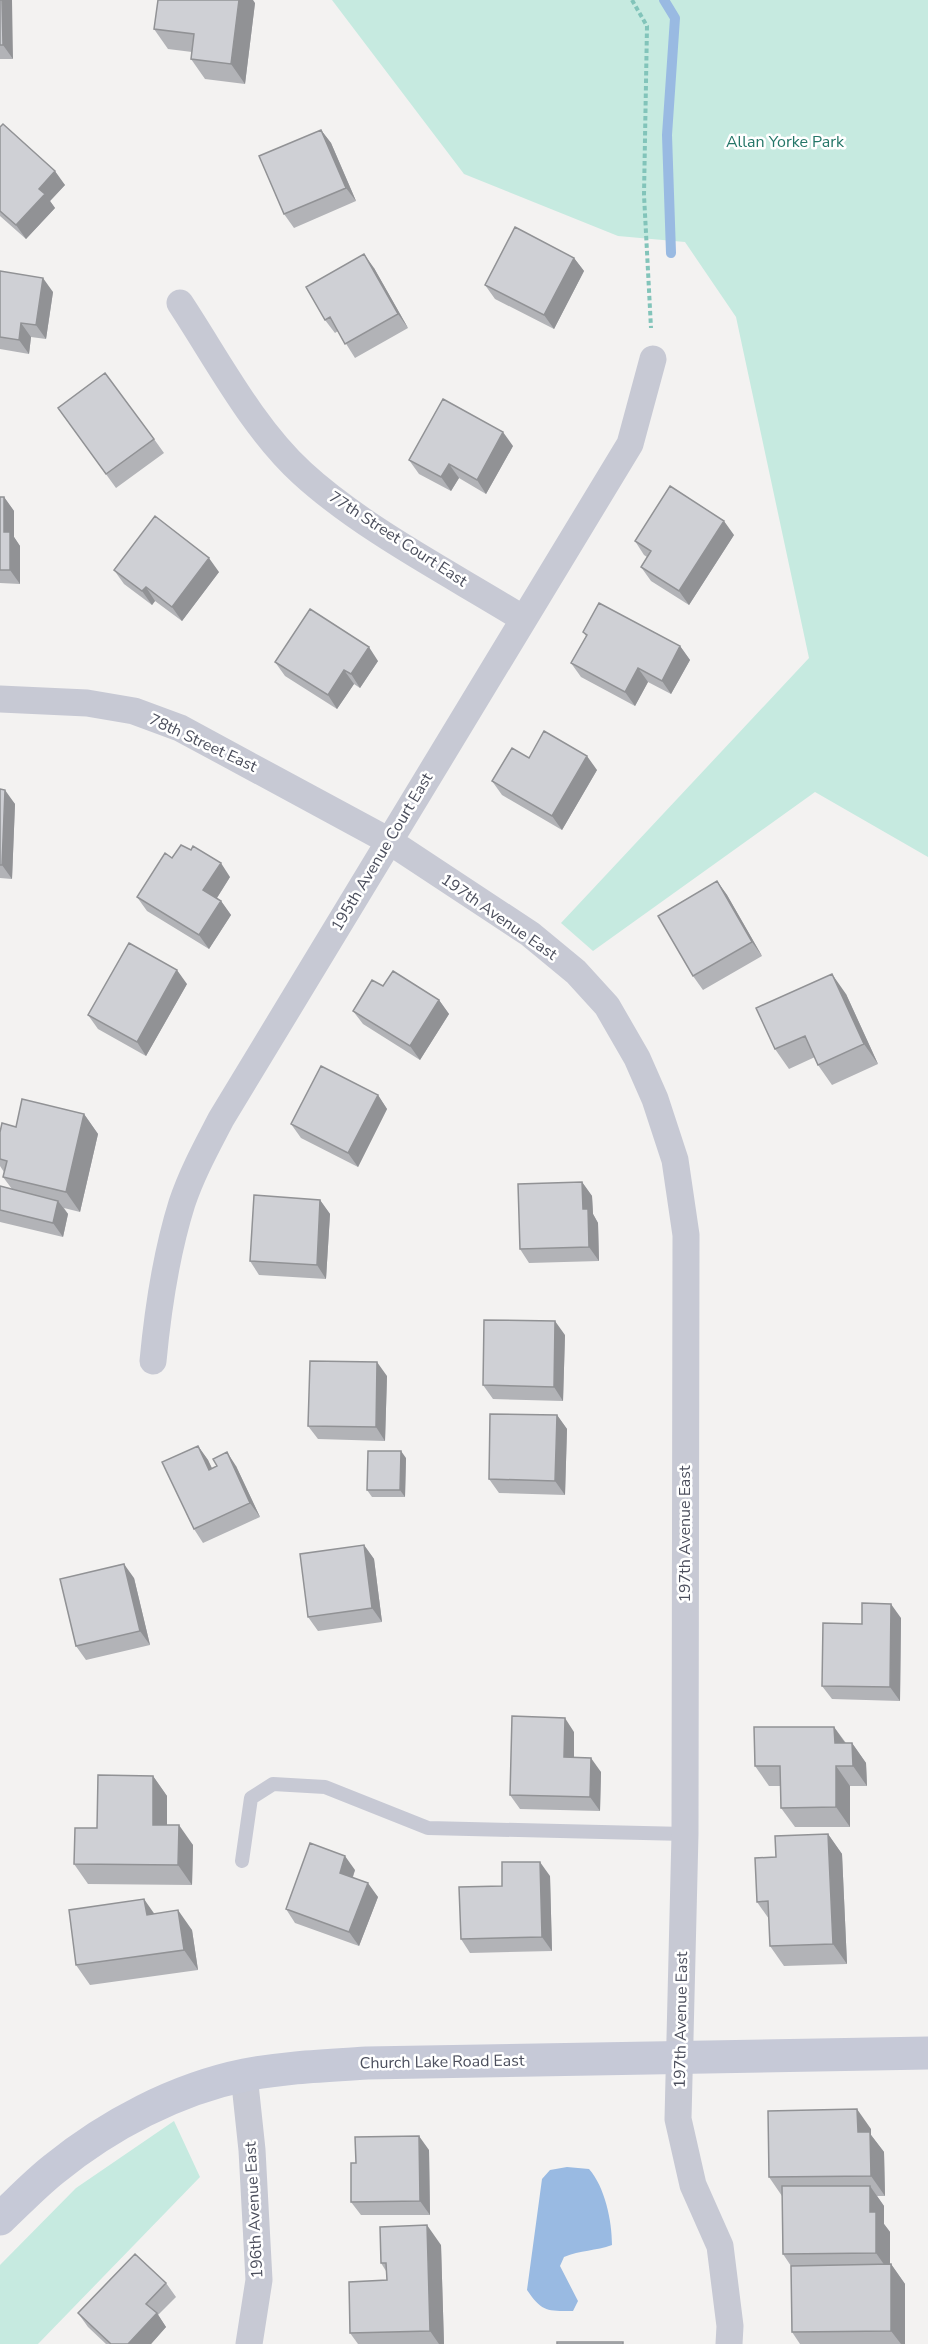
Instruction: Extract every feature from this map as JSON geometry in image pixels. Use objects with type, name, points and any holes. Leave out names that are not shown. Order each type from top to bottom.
[{"type":"street","name":"77th Street Court East","points":[[180,303],[261,429],[301,472],[347,510],[522,618]]},
{"type":"street","name":"195th Avenue Court East","points":[[153,1361],[159,1300],[172,1238],[183,1201],[201,1157],[221,1119],[522,618],[630,444],[653,359]]},
{"type":"street","name":"78th Street East","points":[[0,699],[87,703],[134,711],[180,728],[243,760],[388,841]]},
{"type":"street","name":"197th Avenue East","points":[[388,841],[530,934],[576,972],[607,1006],[655,1099],[675,1160],[686,1234],[685,1834],[678,2119],[693,2185],[720,2246],[730,2326],[729,2344]]},
{"type":"street","name":"Church Lake Road East","points":[[0,2219],[54,2169],[133,2117],[197,2087],[244,2075],[288,2068],[367,2063],[928,2053]]},
{"type":"street","name":"196th Avenue East","points":[[244,2075],[259,2280],[249,2344]]},
{"type":"lane","points":[[242,1861],[251,1798],[273,1784],[325,1787],[428,1828],[685,1834]]},
{"type":"path","points":[[632,0],[647,26],[644,195],[653,359]]},
{"type":"green space","name":"Allan Yorke Park","points":[[332,0],[928,0],[928,857],[815,792],[593,951],[561,923],[809,658],[736,317],[685,242],[618,236],[464,174]]},
{"type":"green space","points":[[174,2121],[200,2177],[38,2344],[0,2344],[0,2265],[76,2188]]},
{"type":"water","points":[[567,2167],[589,2169],[595,2176],[606,2205],[611,2226],[612,2245],[564,2257],[560,2266],[578,2301],[573,2311],[557,2311],[541,2306],[527,2290],[542,2179],[550,2170]]},
{"type":"building","points":[[0,0],[2,0],[3,45],[0,45]]},
{"type":"building","points":[[158,0],[239,0],[231,64],[191,59],[194,34],[154,29]]},
{"type":"building","points":[[3,124],[55,171],[39,189],[45,194],[16,225],[0,211],[0,127]]},
{"type":"building","points":[[321,130],[346,188],[284,214],[259,156]]},
{"type":"building","points":[[515,227],[574,258],[544,315],[485,285]]},
{"type":"building","points":[[364,254],[398,314],[345,344],[330,317],[325,320],[306,287]]},
{"type":"building","points":[[0,271],[43,278],[36,325],[21,323],[19,340],[0,337]]},
{"type":"building","points":[[105,373],[154,439],[106,474],[58,408]]},
{"type":"building","points":[[443,399],[503,432],[477,480],[449,464],[441,477],[409,460]]},
{"type":"building","points":[[670,486],[724,521],[679,591],[641,567],[651,551],[635,541]]},
{"type":"building","points":[[0,497],[4,497],[4,532],[10,532],[10,570],[0,570]]},
{"type":"building","points":[[155,516],[209,558],[172,607],[146,587],[142,591],[114,570]]},
{"type":"building","points":[[599,603],[680,646],[662,681],[638,668],[625,692],[571,663],[587,635],[583,632]]},
{"type":"building","points":[[310,609],[369,647],[351,674],[344,670],[328,695],[275,662]]},
{"type":"building","points":[[544,731],[587,756],[552,816],[492,781],[512,748],[529,758]]},
{"type":"building","points":[[0,789],[5,790],[2,865],[0,865]]},
{"type":"building","points":[[181,845],[191,850],[193,846],[221,863],[203,890],[221,901],[199,935],[137,897],[165,853],[172,858]]},
{"type":"building","points":[[717,881],[752,942],[693,976],[658,916]]},
{"type":"building","points":[[129,943],[177,970],[137,1042],[88,1015]]},
{"type":"building","points":[[393,971],[439,1000],[410,1046],[353,1011],[372,980],[383,986]]},
{"type":"building","points":[[832,974],[864,1044],[818,1065],[805,1036],[775,1049],[756,1008]]},
{"type":"building","points":[[321,1066],[378,1095],[348,1153],[291,1124]]},
{"type":"building","points":[[22,1099],[84,1114],[66,1192],[3,1177],[7,1161],[0,1159],[2,1123],[16,1127]]},
{"type":"building","points":[[582,1182],[583,1209],[588,1209],[589,1247],[520,1249],[518,1184]]},
{"type":"building","points":[[0,1186],[58,1201],[53,1223],[0,1210]]},
{"type":"building","points":[[254,1195],[320,1200],[317,1265],[250,1261]]},
{"type":"building","points":[[484,1320],[555,1321],[554,1387],[483,1385]]},
{"type":"building","points":[[310,1361],[377,1362],[376,1427],[308,1426]]},
{"type":"building","points":[[490,1414],[557,1415],[555,1481],[489,1479]]},
{"type":"building","points":[[198,1446],[209,1470],[217,1466],[213,1459],[227,1452],[250,1503],[194,1529],[162,1462]]},
{"type":"building","points":[[368,1451],[401,1451],[400,1490],[367,1490]]},
{"type":"building","points":[[364,1545],[372,1608],[308,1617],[300,1554]]},
{"type":"building","points":[[124,1564],[140,1631],[76,1646],[60,1579]]},
{"type":"building","points":[[862,1603],[891,1604],[890,1687],[822,1686],[823,1623],[862,1624]]},
{"type":"building","points":[[512,1716],[565,1718],[564,1757],[591,1758],[590,1797],[510,1795]]},
{"type":"building","points":[[754,1727],[834,1727],[835,1743],[852,1743],[853,1766],[836,1766],[836,1807],[781,1808],[780,1766],[755,1766]]},
{"type":"building","points":[[98,1775],[153,1776],[153,1825],[179,1825],[178,1865],[74,1864],[75,1828],[97,1828]]},
{"type":"building","points":[[828,1834],[833,1944],[770,1946],[768,1901],[757,1902],[755,1858],[776,1857],[775,1836]]},
{"type":"building","points":[[310,1843],[345,1856],[340,1873],[368,1883],[349,1932],[286,1909]]},
{"type":"building","points":[[502,1862],[540,1862],[542,1937],[461,1939],[459,1887],[502,1886]]},
{"type":"building","points":[[144,1899],[147,1915],[178,1910],[184,1950],[76,1965],[69,1910]]},
{"type":"building","points":[[857,2109],[858,2132],[870,2132],[871,2176],[769,2177],[768,2111]]},
{"type":"building","points":[[419,2136],[420,2201],[351,2202],[351,2163],[356,2163],[355,2137]]},
{"type":"building","points":[[782,2186],[870,2186],[870,2212],[876,2212],[876,2253],[783,2254]]},
{"type":"building","points":[[427,2225],[430,2331],[350,2333],[349,2282],[387,2280],[386,2263],[381,2263],[380,2227]]},
{"type":"building","points":[[135,2254],[166,2283],[146,2304],[157,2313],[128,2344],[111,2344],[78,2313]]},
{"type":"building","points":[[891,2264],[891,2331],[792,2332],[791,2266]]},
{"type":"building","points":[[557,2342],[623,2342],[623,2344],[557,2344]]},
{"type":"waterway","points":[[664,0],[675,18],[667,135],[671,253]]}]
